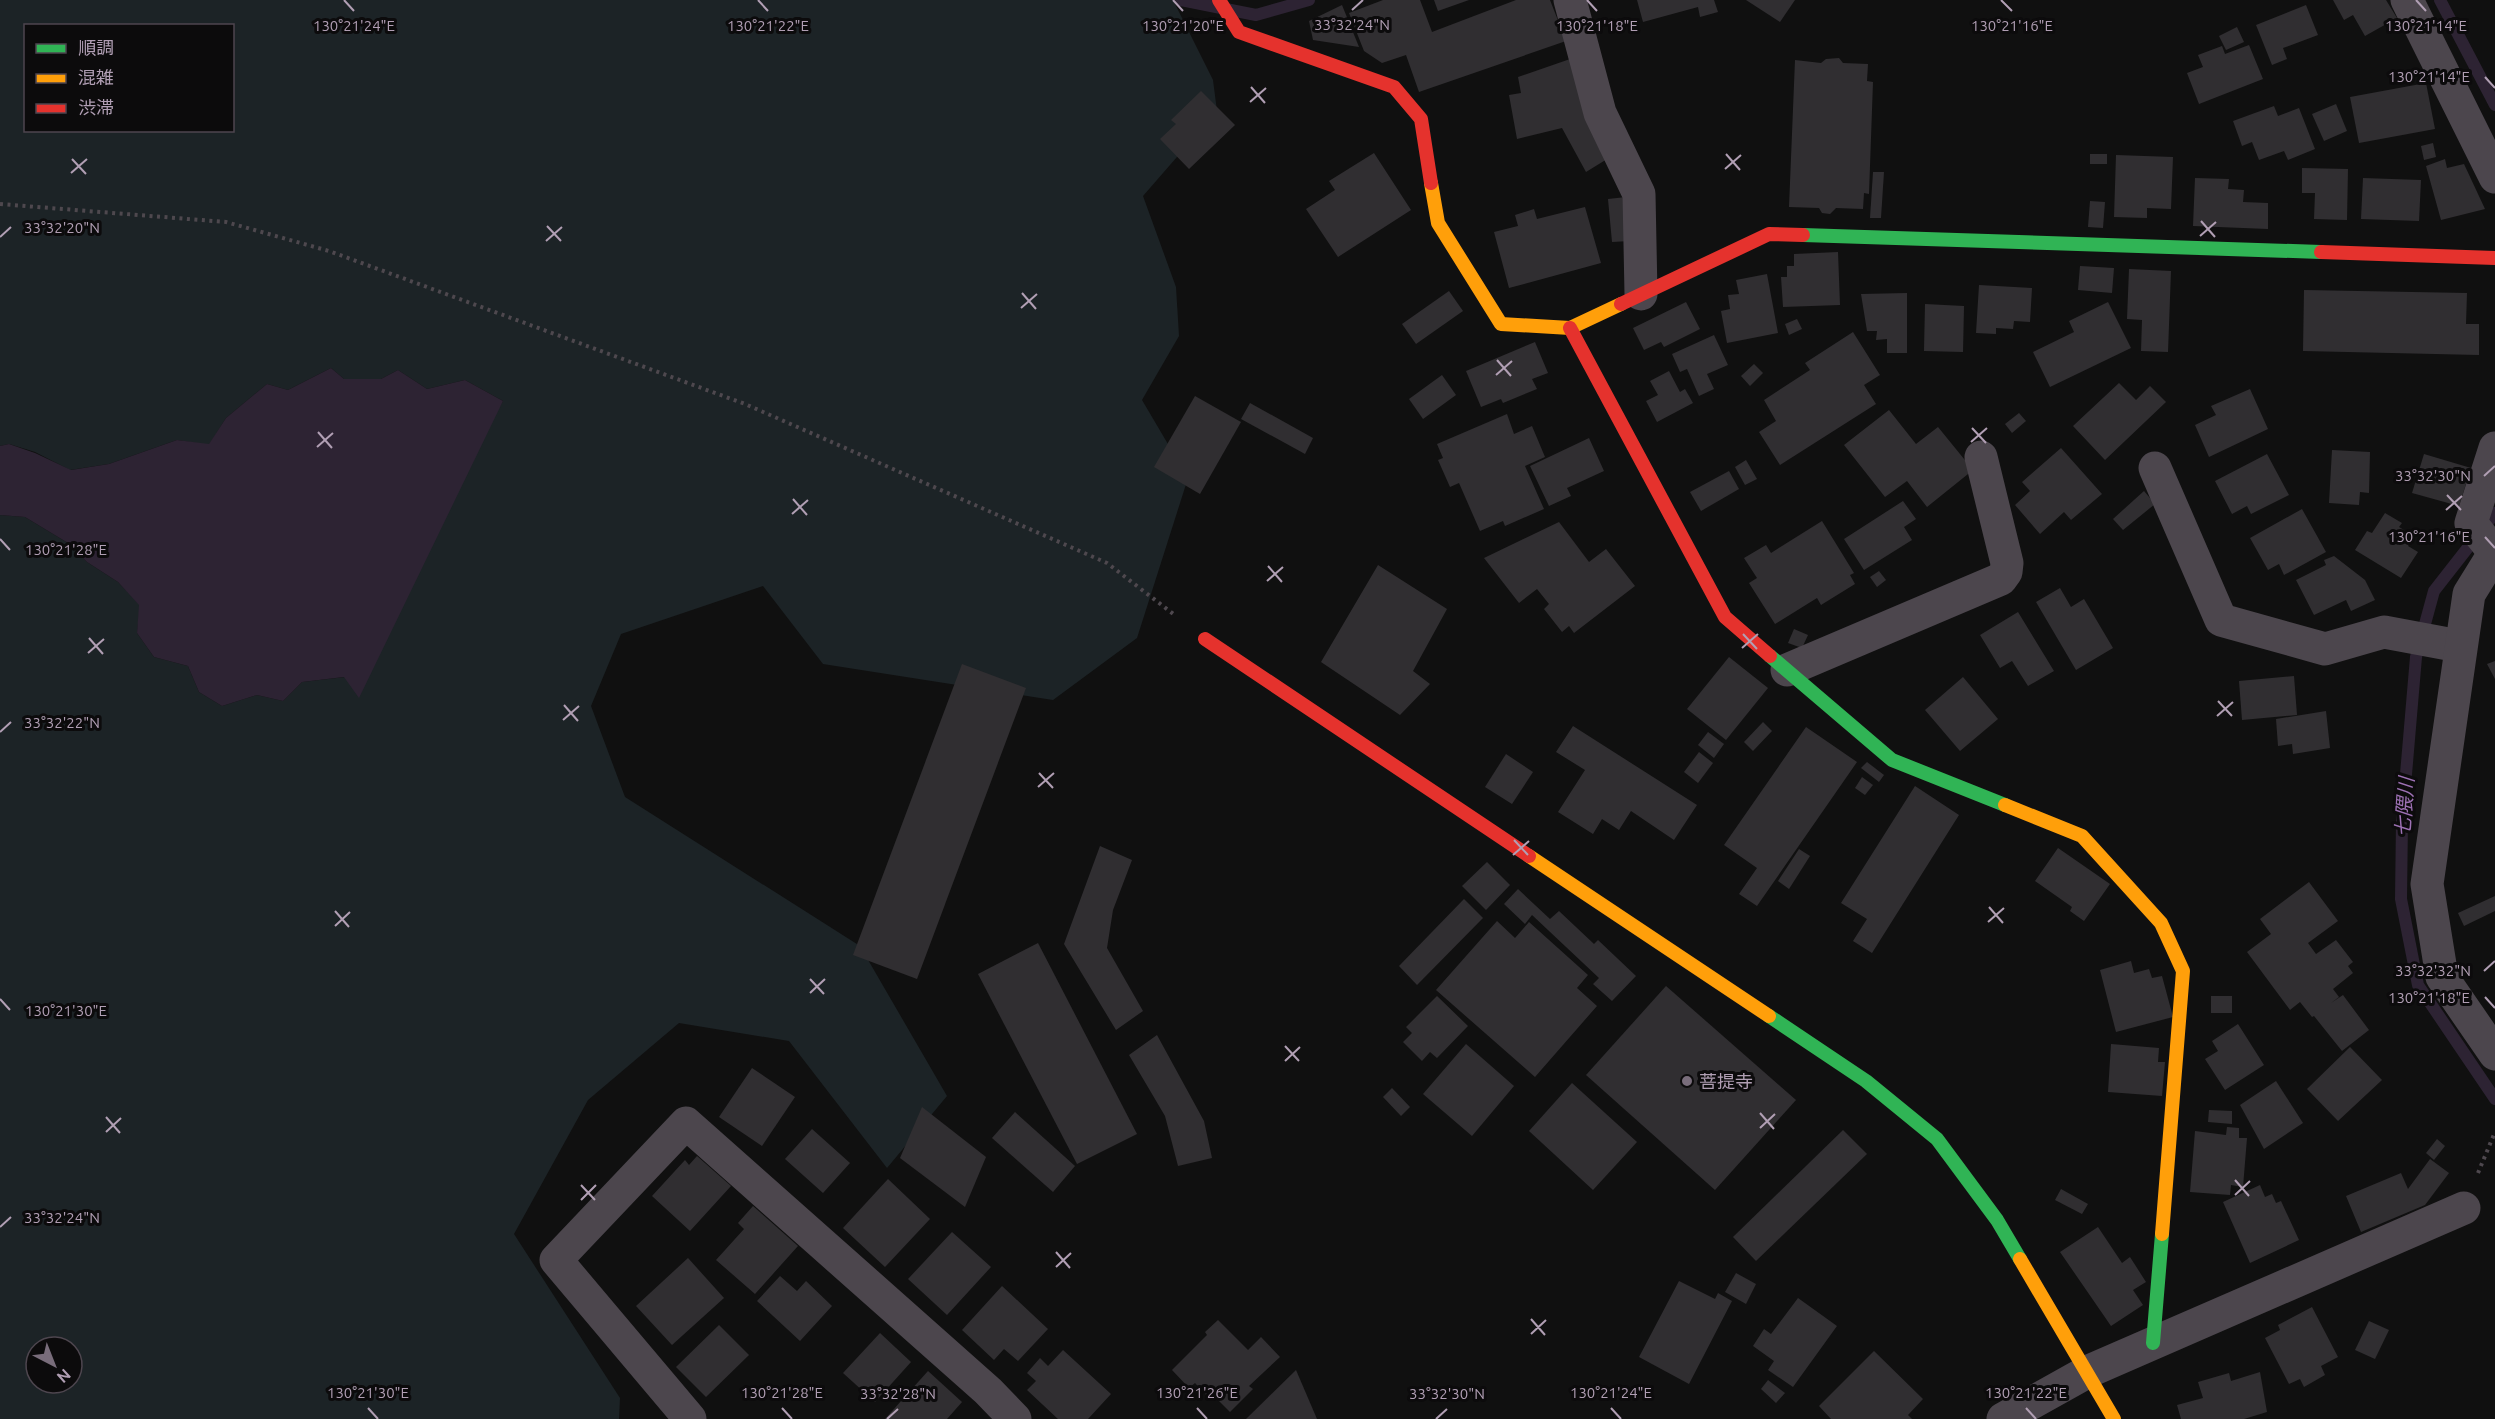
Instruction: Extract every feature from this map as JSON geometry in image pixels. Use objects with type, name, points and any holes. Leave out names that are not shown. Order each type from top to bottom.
[{"type":"street","points":[[1219,0],[1239,32],[1394,87],[1421,119],[1438,223],[1501,324],[1570,328],[1769,234],[2495,258]]},
{"type":"street","points":[[1570,0],[1600,112],[1639,194],[1641,294]]},
{"type":"street","points":[[2407,0],[2495,177]]},
{"type":"street","points":[[1570,328],[1725,617],[1892,760],[2082,836],[2161,923],[2183,971],[2153,1342]]},
{"type":"street","points":[[2495,448],[2471,523],[2494,552],[2469,594],[2427,884],[2442,977],[2495,1054]]},
{"type":"street","points":[[1787,670],[2001,579],[2006,572],[2007,563],[1982,457]]},
{"type":"street","points":[[2154,468],[2221,620],[2325,649],[2384,632],[2460,646]]},
{"type":"street","points":[[1205,639],[1866,1081],[1937,1138],[1996,1220],[2114,1419]]},
{"type":"street","points":[[690,1419],[556,1260],[686,1123],[988,1391],[1015,1419]]},
{"type":"street","points":[[2003,1419],[2087,1372],[2464,1208]]},
{"type":"path","points":[[0,204],[226,222],[329,251],[745,404],[1096,559],[1107,564],[1205,639]]},
{"type":"path","points":[[2464,1208],[2495,1132]]},
{"type":"shaded area","points":[[0,0],[1173,0],[1213,80],[1217,111],[1143,196],[1176,287],[1179,336],[1142,400],[1188,478],[1137,638],[1053,700],[823,664],[763,586],[621,634],[591,706],[625,797],[860,946],[947,1096],[887,1168],[789,1041],[679,1023],[588,1100],[514,1234],[620,1398],[619,1419],[0,1419],[0,515],[25,517],[68,543],[87,562],[118,582],[140,605],[137,633],[154,657],[188,666],[199,692],[222,706],[257,695],[283,701],[302,682],[345,677],[503,401],[465,380],[427,389],[398,370],[381,379],[344,379],[331,368],[288,390],[267,384],[226,418],[209,445],[177,440],[109,464],[70,470],[35,452],[9,444],[0,446]]},
{"type":"shaded area","points":[[331,368],[344,379],[381,379],[398,370],[427,389],[465,380],[503,401],[359,698],[344,677],[302,682],[283,701],[257,695],[222,706],[199,692],[188,666],[154,657],[137,633],[139,605],[118,582],[87,562],[68,543],[25,517],[0,515],[0,446],[9,444],[71,470],[109,464],[177,440],[209,444],[226,418],[267,384],[288,390]]},
{"type":"building","points":[[1383,0],[1420,0],[1432,32],[1516,0],[1550,0],[1566,41],[1419,92],[1406,55],[1382,63],[1364,51],[1349,13]]},
{"type":"building","points":[[1434,0],[1469,0],[1438,11]]},
{"type":"building","points":[[1637,0],[1714,0],[1718,12],[1700,17],[1698,7],[1643,22]]},
{"type":"building","points":[[1746,0],[1795,0],[1780,22]]},
{"type":"building","points":[[2333,0],[2386,0],[2397,18],[2365,36],[2353,15],[2344,20]]},
{"type":"building","points":[[1342,5],[1359,47],[1313,40],[1309,21]]},
{"type":"building","points":[[2306,5],[2318,35],[2283,48],[2287,59],[2272,65],[2256,25]]},
{"type":"building","points":[[2237,27],[2244,42],[2226,50],[2219,36]]},
{"type":"building","points":[[2249,45],[2263,79],[2199,104],[2187,73],[2203,67],[2198,55],[2222,46],[2225,54]]},
{"type":"building","points":[[1573,58],[1612,156],[1586,172],[1562,128],[1517,139],[1509,95],[1521,93],[1518,77]]},
{"type":"building","points":[[1839,58],[1843,63],[1868,64],[1867,81],[1873,82],[1869,194],[1864,193],[1863,209],[1836,208],[1830,214],[1822,213],[1819,208],[1789,207],[1795,60],[1821,63],[1826,59]]},
{"type":"building","points":[[2426,83],[2435,129],[2359,143],[2350,97]]},
{"type":"building","points":[[1201,91],[1235,125],[1189,169],[1160,139],[1176,124],[1171,120]]},
{"type":"building","points":[[2336,104],[2347,131],[2324,141],[2312,114]]},
{"type":"building","points":[[2274,106],[2278,116],[2299,108],[2315,149],[2288,160],[2284,151],[2259,160],[2252,142],[2242,146],[2233,121]]},
{"type":"building","points":[[2433,143],[2436,157],[2424,160],[2421,146]]},
{"type":"building","points":[[1374,153],[1411,210],[1338,257],[1306,209],[1335,190],[1329,181]]},
{"type":"building","points":[[2090,154],[2107,154],[2107,164],[2090,164]]},
{"type":"building","points":[[2116,155],[2173,157],[2171,209],[2147,208],[2147,218],[2114,217]]},
{"type":"building","points":[[2445,159],[2447,168],[2464,164],[2485,209],[2441,220],[2426,166]]},
{"type":"building","points":[[2302,168],[2348,169],[2347,220],[2314,219],[2315,193],[2302,193]]},
{"type":"building","points":[[1873,172],[1884,172],[1881,218],[1870,218]]},
{"type":"building","points":[[2195,178],[2229,179],[2228,189],[2244,190],[2243,202],[2268,203],[2268,229],[2193,226]]},
{"type":"building","points":[[2363,178],[2421,180],[2419,221],[2361,219]]},
{"type":"building","points":[[1626,197],[1630,241],[1612,242],[1608,199]]},
{"type":"building","points":[[2090,201],[2105,202],[2103,228],[2088,227]]},
{"type":"building","points":[[1585,207],[1601,263],[1509,288],[1494,232],[1518,226],[1515,215],[1534,209],[1537,219]]},
{"type":"building","points":[[1838,252],[1840,305],[1783,307],[1781,277],[1787,277],[1787,266],[1794,266],[1794,254]]},
{"type":"building","points":[[2080,266],[2114,268],[2112,293],[2078,290]]},
{"type":"building","points":[[2129,269],[2171,271],[2168,352],[2141,351],[2142,320],[2127,319]]},
{"type":"building","points":[[1767,274],[1778,333],[1727,343],[1721,311],[1730,309],[1728,295],[1739,294],[1736,280]]},
{"type":"building","points":[[1979,285],[2032,288],[2030,322],[2014,321],[2013,329],[1996,328],[1996,334],[1976,333]]},
{"type":"building","points":[[2304,290],[2467,293],[2466,324],[2479,324],[2479,355],[2303,351]]},
{"type":"building","points":[[1449,291],[1463,311],[1416,344],[1402,324]]},
{"type":"building","points":[[1907,293],[1907,353],[1887,353],[1887,339],[1876,340],[1877,331],[1867,331],[1861,294]]},
{"type":"building","points":[[1686,302],[1700,329],[1664,347],[1661,342],[1644,350],[1633,328]]},
{"type":"building","points":[[2108,302],[2131,348],[2050,387],[2033,352],[2074,332],[2069,321]]},
{"type":"building","points":[[1925,304],[1964,306],[1963,352],[1924,351]]},
{"type":"building","points":[[1797,319],[1802,329],[1789,335],[1785,324]]},
{"type":"building","points":[[1853,332],[1880,375],[1864,385],[1876,404],[1780,465],[1759,432],[1776,421],[1764,400],[1810,370],[1805,363]]},
{"type":"building","points":[[1714,335],[1728,365],[1707,374],[1714,389],[1699,396],[1687,369],[1680,372],[1672,354]]},
{"type":"building","points":[[1535,342],[1548,373],[1532,379],[1537,389],[1503,403],[1501,399],[1481,407],[1466,371]]},
{"type":"building","points":[[1754,364],[1763,373],[1750,386],[1741,376]]},
{"type":"building","points":[[1669,371],[1680,392],[1685,389],[1693,403],[1657,422],[1646,401],[1658,395],[1650,381]]},
{"type":"building","points":[[1442,375],[1456,395],[1423,419],[1409,399]]},
{"type":"building","points":[[2119,383],[2136,400],[2150,386],[2166,402],[2105,460],[2073,426]]},
{"type":"building","points":[[2250,389],[2268,429],[2209,457],[2195,425],[2216,415],[2211,406]]},
{"type":"building","points":[[1195,396],[1241,422],[1200,494],[1154,467]]},
{"type":"building","points":[[1250,403],[1313,438],[1305,454],[1241,419]]},
{"type":"building","points":[[1889,410],[1916,444],[1938,427],[1973,470],[1927,507],[1907,481],[1885,497],[1844,445]]},
{"type":"building","points":[[2019,413],[2026,421],[2012,433],[2005,424]]},
{"type":"building","points":[[1507,414],[1514,434],[1532,426],[1545,457],[1525,466],[1544,509],[1505,526],[1503,521],[1480,531],[1459,483],[1450,487],[1438,460],[1443,458],[1437,444]]},
{"type":"building","points":[[1589,438],[1604,471],[1567,488],[1571,496],[1549,506],[1530,466]]},
{"type":"building","points":[[2061,448],[2102,494],[2071,520],[2064,512],[2040,534],[2015,505],[2030,491],[2022,482]]},
{"type":"building","points":[[2332,450],[2370,452],[2369,493],[2360,492],[2359,505],[2329,503]]},
{"type":"building","points":[[2267,454],[2289,495],[2251,514],[2247,506],[2232,514],[2215,481]]},
{"type":"building","points":[[2424,454],[2471,468],[2459,506],[2412,493]]},
{"type":"building","points":[[1746,460],[1757,479],[1745,485],[1735,467]]},
{"type":"building","points":[[1729,471],[1739,489],[1701,511],[1690,492]]},
{"type":"building","points":[[2144,491],[2155,504],[2123,530],[2113,519]]},
{"type":"building","points":[[1903,501],[1916,519],[1904,527],[1912,540],[1864,570],[1844,539]]},
{"type":"building","points":[[2302,509],[2326,552],[2284,575],[2279,564],[2268,570],[2250,538]]},
{"type":"building","points":[[2385,513],[2402,523],[2399,527],[2414,536],[2408,546],[2418,552],[2401,578],[2355,550],[2367,531],[2372,533]]},
{"type":"building","points":[[1822,521],[1854,573],[1850,575],[1855,584],[1821,605],[1817,598],[1775,624],[1749,583],[1757,578],[1744,558],[1766,545],[1771,553]]},
{"type":"building","points":[[1559,522],[1589,562],[1606,549],[1635,586],[1574,633],[1569,626],[1562,632],[1544,609],[1549,604],[1537,589],[1519,603],[1484,558]]},
{"type":"building","points":[[2334,556],[2365,580],[2375,600],[2351,611],[2346,600],[2314,615],[2296,580],[2326,565],[2324,560]]},
{"type":"building","points":[[1378,565],[1447,609],[1413,671],[1430,684],[1400,715],[1321,662]]},
{"type":"building","points":[[1879,571],[1886,580],[1877,587],[1870,577]]},
{"type":"building","points":[[2060,588],[2071,607],[2084,599],[2113,648],[2076,670],[2036,602]]},
{"type":"building","points":[[2018,612],[2054,671],[2028,686],[2012,661],[2000,668],[1980,635]]},
{"type":"building","points":[[1794,629],[1808,635],[1802,648],[1788,643]]},
{"type":"building","points":[[1729,657],[1768,688],[1726,740],[1687,709]]},
{"type":"building","points":[[2495,661],[2495,679],[2487,664]]},
{"type":"building","points":[[962,664],[1026,688],[917,979],[853,955]]},
{"type":"building","points":[[2294,676],[2297,715],[2242,720],[2239,681]]},
{"type":"building","points":[[1963,677],[1998,719],[1960,751],[1925,710]]},
{"type":"building","points":[[2326,711],[2330,748],[2293,754],[2292,744],[2278,746],[2276,719]]},
{"type":"building","points":[[1763,722],[1772,731],[1753,751],[1744,742]]},
{"type":"building","points":[[1573,726],[1697,805],[1674,840],[1631,811],[1619,830],[1602,819],[1593,834],[1558,812],[1585,770],[1556,752]]},
{"type":"building","points":[[1806,727],[1857,762],[1757,906],[1739,894],[1757,868],[1724,845]]},
{"type":"building","points":[[1708,732],[1724,744],[1714,758],[1698,745]]},
{"type":"building","points":[[1699,752],[1713,763],[1698,783],[1684,772]]},
{"type":"building","points":[[1506,754],[1533,772],[1512,804],[1485,787]]},
{"type":"building","points":[[1867,762],[1884,775],[1879,782],[1861,768]]},
{"type":"building","points":[[1862,777],[1873,785],[1865,795],[1855,788]]},
{"type":"building","points":[[1915,786],[1959,815],[1872,953],[1853,941],[1867,919],[1841,903]]},
{"type":"building","points":[[1100,846],[1132,860],[1113,910],[1107,948],[1143,1011],[1116,1030],[1064,944]]},
{"type":"building","points":[[2058,848],[2110,884],[2084,921],[2070,911],[2072,907],[2035,881]]},
{"type":"building","points":[[1799,849],[1810,856],[1789,889],[1778,881]]},
{"type":"building","points":[[1487,862],[1510,885],[1486,910],[1462,886]]},
{"type":"building","points":[[2309,882],[2338,921],[2308,943],[2316,954],[2336,940],[2353,962],[2348,966],[2353,973],[2333,989],[2339,997],[2331,1003],[2343,995],[2369,1030],[2342,1051],[2300,1002],[2290,1010],[2247,952],[2271,934],[2260,919]]},
{"type":"building","points":[[1518,889],[1550,919],[1559,911],[1594,944],[1598,940],[1636,976],[1612,1001],[1593,984],[1599,978],[1532,915],[1525,924],[1504,904]]},
{"type":"building","points":[[2495,896],[2495,911],[2464,926],[2458,913]]},
{"type":"building","points":[[1464,899],[1483,918],[1417,985],[1399,966]]},
{"type":"building","points":[[1497,921],[1515,938],[1529,922],[1588,975],[1577,988],[1597,1006],[1535,1077],[1436,990]]},
{"type":"building","points":[[1038,943],[1137,1134],[1077,1164],[978,974]]},
{"type":"building","points":[[2131,961],[2134,973],[2149,969],[2152,978],[2162,976],[2173,1017],[2116,1032],[2100,970]]},
{"type":"building","points":[[1666,986],[1796,1100],[1715,1190],[1586,1075]]},
{"type":"building","points":[[1437,996],[1468,1026],[1437,1058],[1430,1052],[1422,1061],[1403,1042],[1412,1033],[1406,1027]]},
{"type":"building","points":[[2211,996],[2232,996],[2232,1013],[2211,1013]]},
{"type":"building","points":[[2238,1024],[2264,1065],[2225,1090],[2205,1059],[2218,1051],[2212,1041]]},
{"type":"building","points":[[1157,1035],[1204,1121],[1212,1158],[1178,1166],[1165,1116],[1129,1055]]},
{"type":"building","points":[[1466,1044],[1514,1086],[1472,1136],[1423,1094]]},
{"type":"building","points":[[2111,1044],[2159,1048],[2158,1062],[2165,1062],[2162,1096],[2108,1092]]},
{"type":"building","points":[[2350,1047],[2382,1080],[2338,1121],[2307,1089]]},
{"type":"building","points":[[752,1068],[795,1097],[762,1146],[719,1117]]},
{"type":"building","points":[[2276,1081],[2303,1123],[2264,1149],[2240,1105]]},
{"type":"building","points":[[1572,1083],[1637,1142],[1593,1190],[1529,1131]]},
{"type":"building","points":[[1392,1088],[1410,1107],[1401,1116],[1383,1097]]},
{"type":"building","points":[[922,1107],[986,1157],[965,1207],[900,1158]]},
{"type":"building","points":[[2209,1110],[2232,1111],[2232,1124],[2208,1122]]},
{"type":"building","points":[[1015,1112],[1075,1166],[1053,1192],[992,1138]]},
{"type":"building","points":[[2227,1127],[2239,1128],[2239,1138],[2247,1138],[2243,1187],[2231,1185],[2230,1195],[2190,1192],[2195,1131],[2226,1135]]},
{"type":"building","points":[[812,1129],[850,1163],[823,1193],[785,1159]]},
{"type":"building","points":[[1843,1130],[1867,1154],[1756,1261],[1733,1237]]},
{"type":"building","points":[[2437,1139],[2445,1146],[2434,1160],[2426,1153]]},
{"type":"building","points":[[697,1156],[731,1186],[690,1231],[652,1196],[685,1160],[689,1165]]},
{"type":"building","points":[[2430,1159],[2449,1173],[2425,1205],[2361,1232],[2346,1196],[2401,1173],[2408,1189]]},
{"type":"building","points":[[888,1179],[930,1219],[885,1267],[843,1228]]},
{"type":"building","points":[[2260,1185],[2265,1197],[2272,1194],[2276,1203],[2281,1201],[2299,1240],[2250,1263],[2223,1202]]},
{"type":"building","points":[[2061,1189],[2088,1204],[2082,1214],[2055,1200]]},
{"type":"building","points":[[753,1206],[798,1246],[755,1294],[716,1260],[744,1229],[738,1223]]},
{"type":"building","points":[[2098,1227],[2122,1263],[2130,1257],[2146,1282],[2133,1290],[2143,1305],[2111,1326],[2060,1252]]},
{"type":"building","points":[[952,1232],[991,1267],[947,1315],[908,1279]]},
{"type":"building","points":[[688,1258],[724,1298],[672,1345],[636,1306]]},
{"type":"building","points":[[1736,1273],[1756,1284],[1746,1304],[1725,1292]]},
{"type":"building","points":[[780,1276],[797,1291],[806,1281],[832,1306],[800,1341],[757,1301]]},
{"type":"building","points":[[1679,1281],[1715,1299],[1718,1293],[1732,1301],[1689,1384],[1639,1357]]},
{"type":"building","points":[[1002,1286],[1048,1329],[1018,1361],[1004,1349],[994,1360],[962,1330]]},
{"type":"building","points":[[1798,1298],[1837,1326],[1793,1387],[1768,1370],[1774,1361],[1753,1346],[1764,1329],[1771,1334]]},
{"type":"building","points":[[2312,1307],[2338,1357],[2321,1366],[2325,1375],[2304,1387],[2300,1379],[2289,1384],[2265,1338],[2280,1330],[2278,1325]]},
{"type":"building","points":[[1218,1320],[1248,1350],[1261,1337],[1280,1357],[1249,1386],[1253,1389],[1230,1412],[1212,1394],[1208,1397],[1195,1383],[1189,1388],[1172,1370],[1207,1335],[1205,1332]]},
{"type":"building","points":[[2369,1321],[2389,1330],[2375,1359],[2355,1350]]},
{"type":"building","points":[[719,1325],[749,1355],[706,1397],[676,1367]]},
{"type":"building","points":[[880,1333],[911,1362],[875,1402],[843,1373]]},
{"type":"building","points":[[1063,1350],[1111,1394],[1088,1419],[1058,1419],[1027,1390],[1036,1381],[1027,1373],[1040,1358],[1048,1366]]},
{"type":"building","points":[[1874,1351],[1923,1399],[1908,1415],[1912,1419],[1831,1419],[1819,1406]]},
{"type":"building","points":[[1296,1370],[1317,1419],[1246,1419]]},
{"type":"building","points":[[928,1371],[962,1402],[947,1419],[885,1419]]},
{"type":"building","points":[[2260,1372],[2267,1412],[2244,1419],[2181,1419],[2177,1405],[2203,1398],[2198,1382],[2229,1373],[2231,1381]]},
{"type":"building","points":[[1768,1380],[1785,1393],[1776,1403],[1761,1389]]},
{"type":"waterway","points":[[1181,0],[1256,15],[1309,0]]},
{"type":"waterway","name":"七隈川","points":[[2440,0],[2495,105]]},
{"type":"waterway","name":"七隈川","points":[[2495,513],[2434,591],[2416,657],[2402,821],[2401,899],[2418,985],[2495,1099]]},
{"type":"traffic: fast","points":[[1803,235],[2321,252]]},
{"type":"traffic: fast","points":[[1770,656],[1892,760],[2005,805]]},
{"type":"traffic: fast","points":[[1769,1016],[1866,1081],[1937,1139],[1997,1220],[2020,1259]]},
{"type":"traffic: fast","points":[[2153,1343],[2162,1234]]},
{"type":"traffic: slow","points":[[1431,183],[1438,223],[1501,324],[1570,328],[1621,304]]},
{"type":"traffic: slow","points":[[2005,805],[2082,836],[2161,923],[2183,971],[2162,1234]]},
{"type":"traffic: slow","points":[[1529,856],[1769,1016]]},
{"type":"traffic: slow","points":[[2020,1259],[2114,1419]]},
{"type":"traffic: jam","points":[[1219,0],[1239,32],[1394,87],[1421,119],[1431,183]]},
{"type":"traffic: jam","points":[[1621,304],[1769,234],[1803,235]]},
{"type":"traffic: jam","points":[[2321,252],[2495,258]]},
{"type":"traffic: jam","points":[[1570,328],[1725,617],[1770,656]]},
{"type":"traffic: jam","points":[[1205,639],[1529,856]]},
{"type":"place","name":"菩提寺","points":[[1687,1081]]}]
